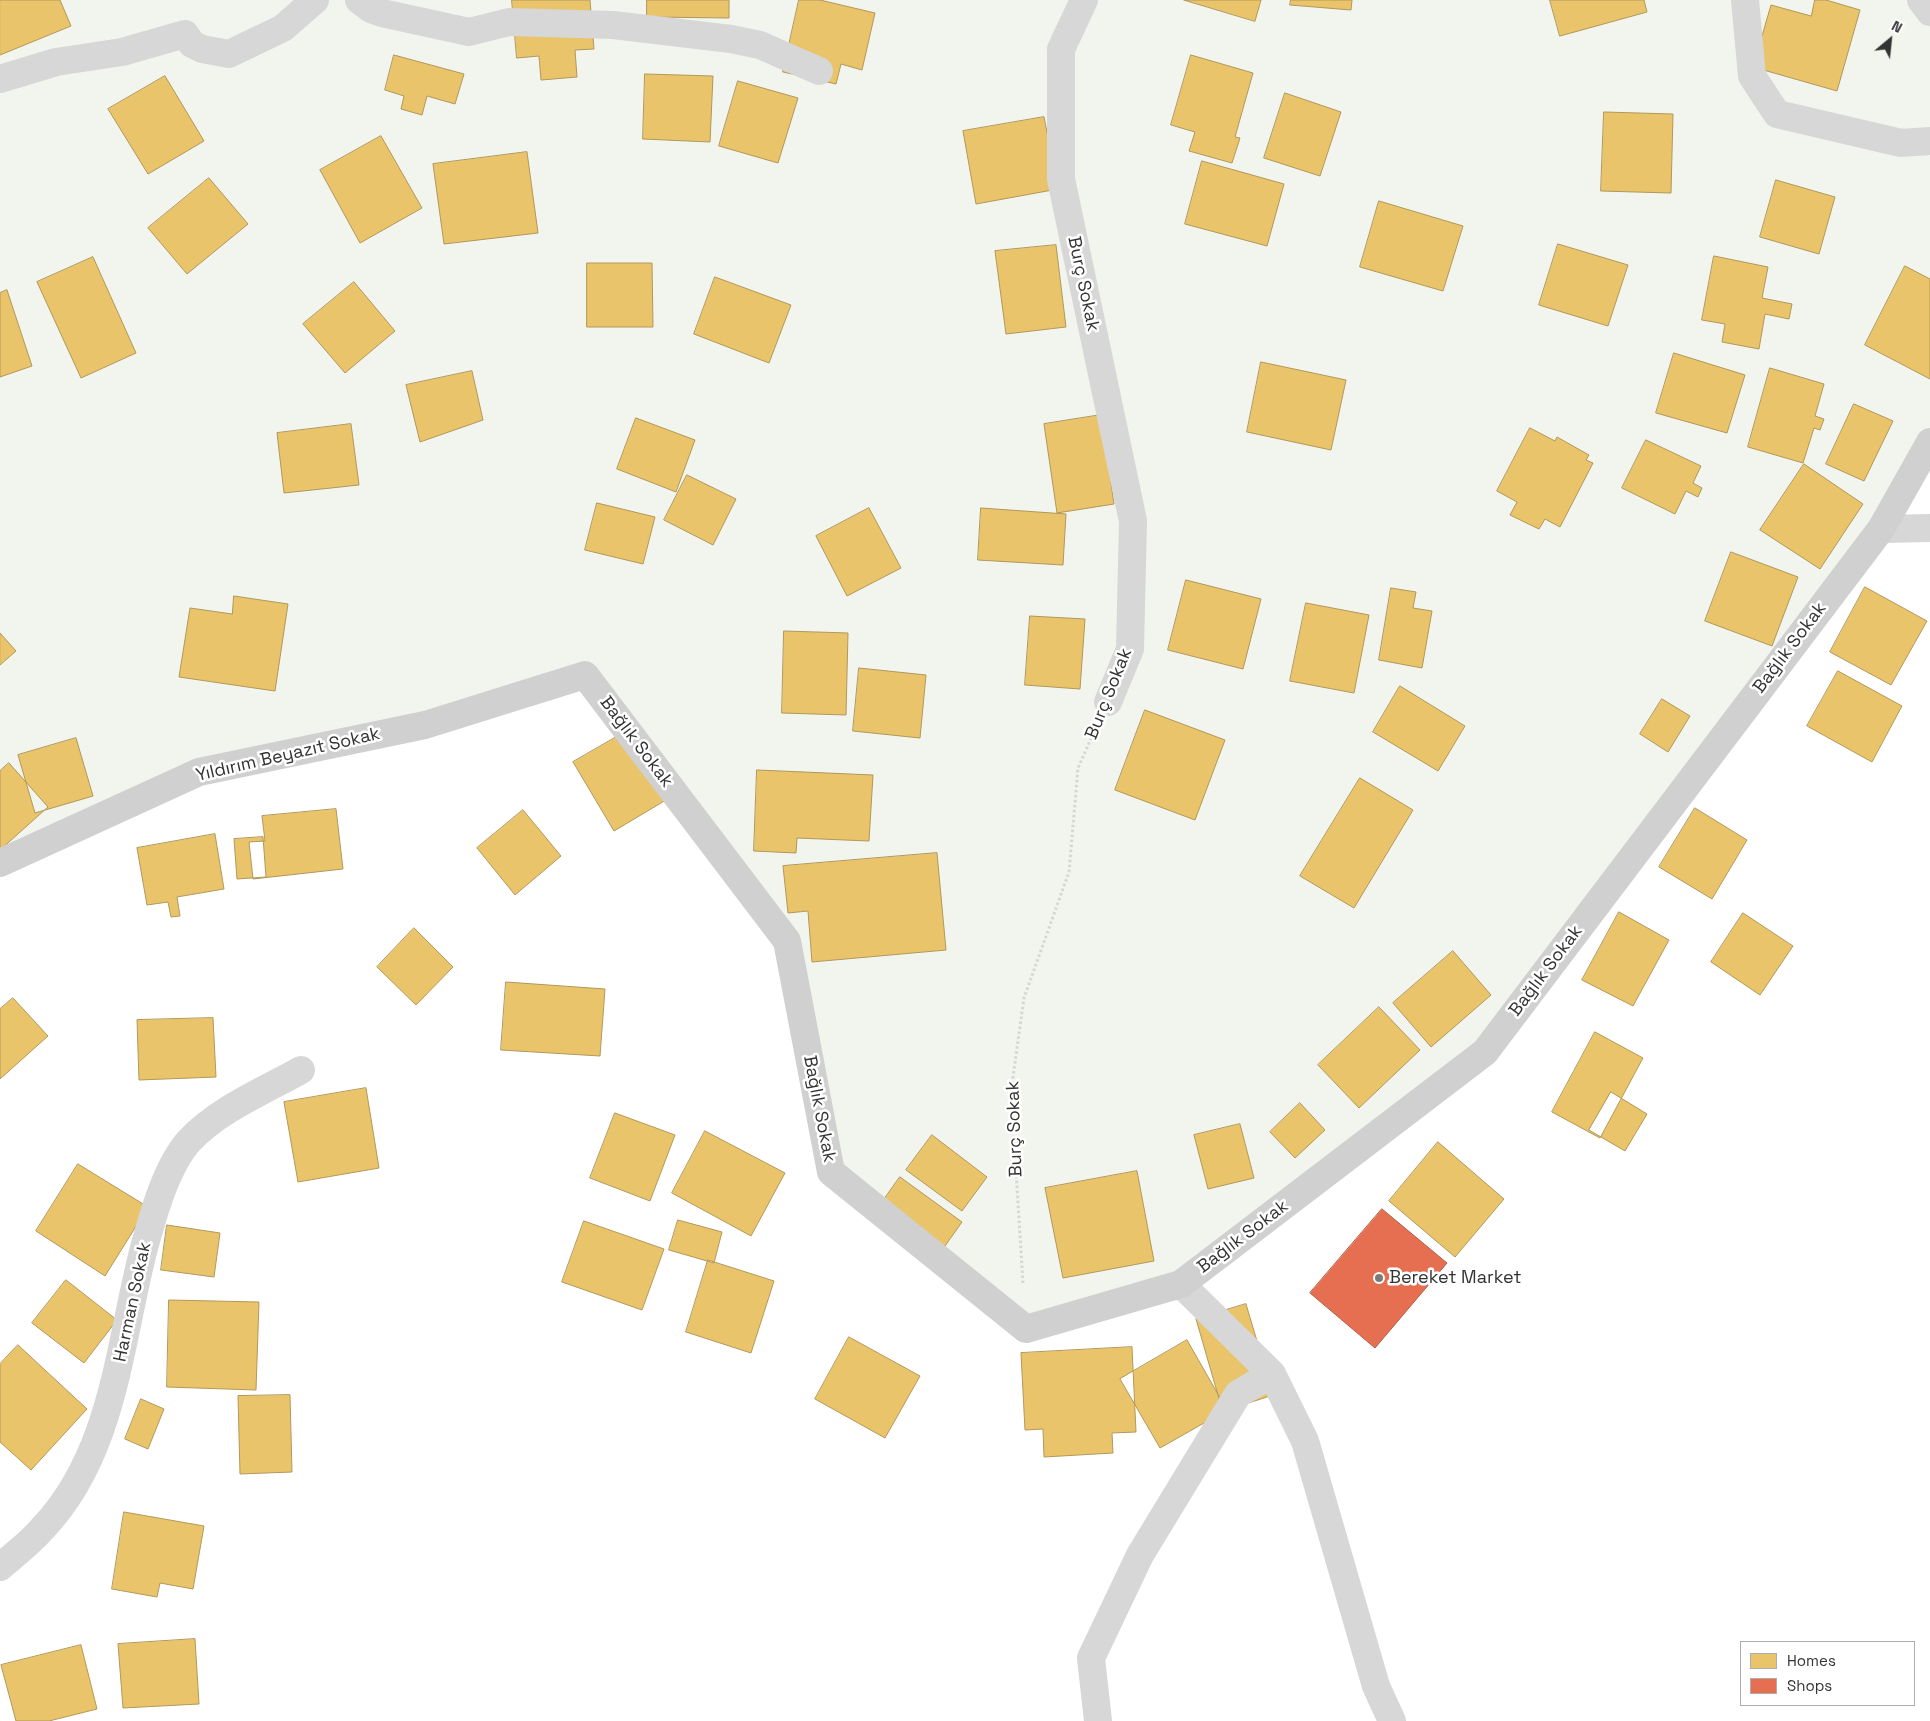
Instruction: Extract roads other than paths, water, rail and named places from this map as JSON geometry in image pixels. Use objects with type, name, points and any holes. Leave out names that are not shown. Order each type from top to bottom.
[{"type":"street","points":[[0,79],[56,62],[122,52],[185,34],[192,44],[202,49],[230,54],[283,28],[316,0]]},
{"type":"street","points":[[359,0],[371,10],[382,14],[469,32],[509,22],[613,25],[731,39],[760,46],[819,71]]},
{"type":"street","name":"Burç Sokak","points":[[1084,0],[1061,50],[1060,179],[1133,521],[1130,649],[1108,702]]},
{"type":"street","points":[[1745,0],[1752,76],[1777,114],[1901,143],[1930,141]]},
{"type":"street","points":[[1921,0],[1930,12]]},
{"type":"street","name":"Bağlık Sokak","points":[[586,675],[787,941],[831,1172],[1026,1330],[1181,1284],[1485,1052],[1881,529],[1930,442]]},
{"type":"street","points":[[1881,529],[1930,528]]},
{"type":"street","name":"Yıldırım Beyazıt Sokak","points":[[0,863],[199,772],[425,725],[586,675]]},
{"type":"street","name":"Harman Sokak","points":[[0,1567],[43,1529],[73,1489],[96,1445],[118,1373],[138,1273],[154,1210],[169,1174],[189,1142],[212,1121],[301,1070]]},
{"type":"street","points":[[1181,1284],[1272,1374],[1304,1441],[1376,1686],[1392,1721]]},
{"type":"street","points":[[1098,1721],[1091,1658],[1140,1555],[1238,1394],[1272,1374]]},
{"type":"place","name":"Bereket Market","points":[[1379,1278]]}]
